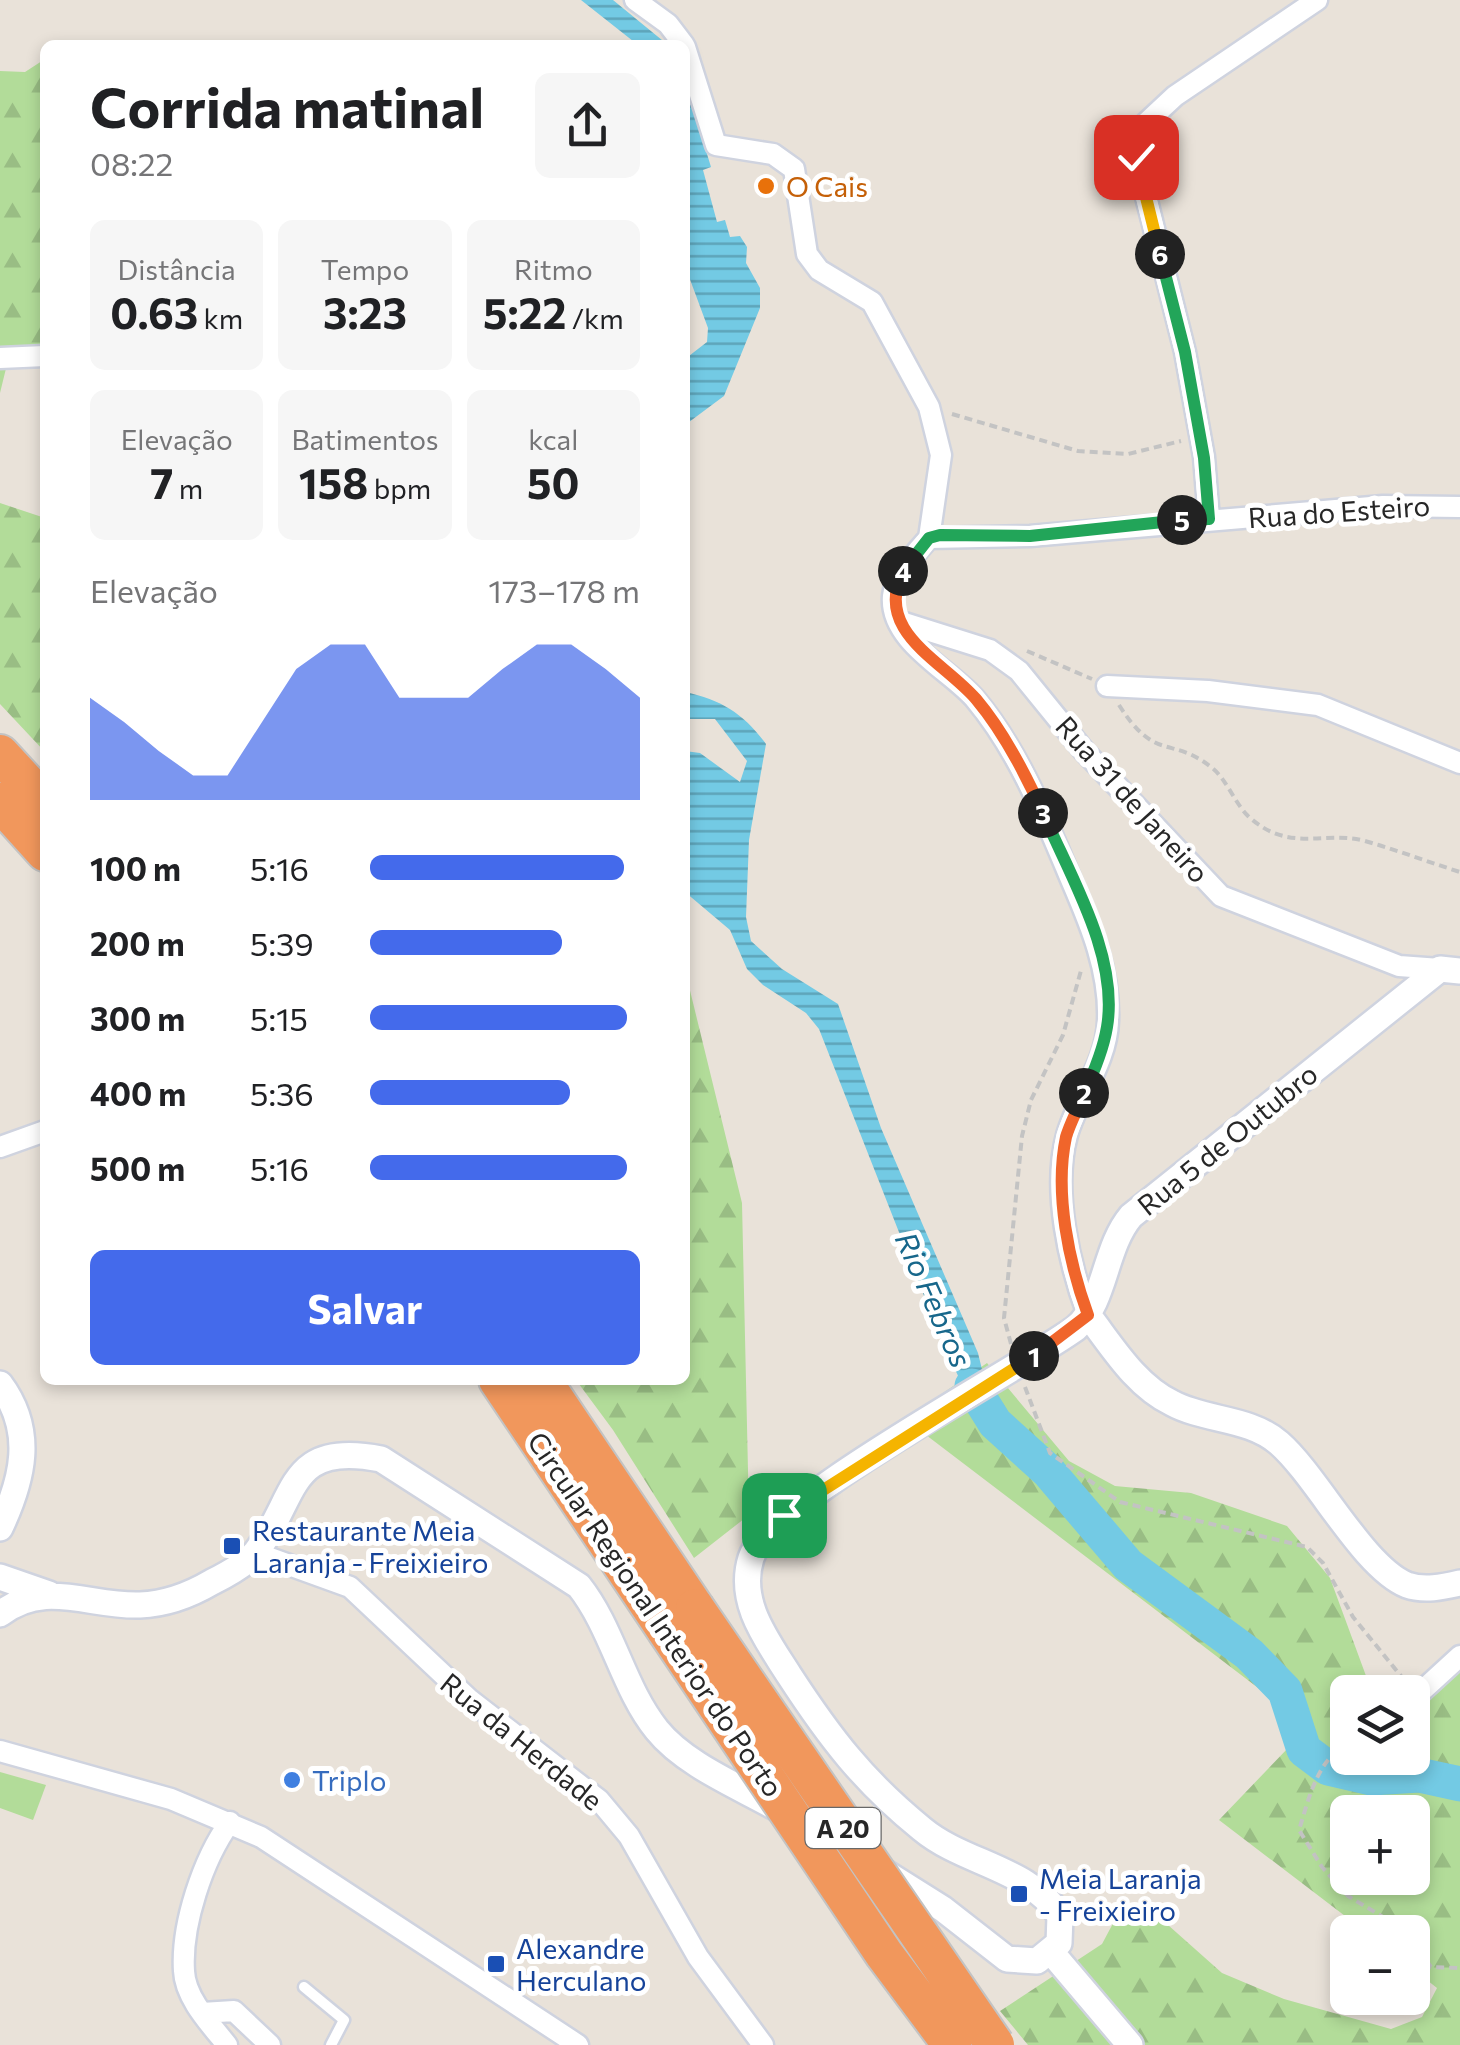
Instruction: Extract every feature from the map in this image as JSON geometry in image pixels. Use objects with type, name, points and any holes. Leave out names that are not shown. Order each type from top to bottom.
[{"type":"highway","points":[[0,754],[40,797]]},
{"type":"highway","points":[[0,802],[40,846]]},
{"type":"highway","name":"Circular Regional Interior do Porto","points":[[502,1385],[681,1619],[995,2045]]},
{"type":"highway","name":"Circular Regional Interior do Porto","points":[[545,1385],[884,1954],[952,2045]]},
{"type":"street","points":[[635,0],[668,24],[680,40]]},
{"type":"street","points":[[1209,519],[1185,352],[1136,157],[1146,123],[1176,96],[1318,0]]},
{"type":"street","points":[[690,65],[716,145],[773,154],[794,168],[807,254],[819,270],[872,302],[929,408],[941,455],[929,538],[901,573],[893,597],[898,621],[936,665],[975,698],[1035,794],[1104,970],[1108,1023],[1101,1056],[1066,1138],[1064,1188],[1072,1271],[1088,1315],[1139,1380],[1155,1393],[1174,1405],[1257,1429],[1278,1442],[1363,1548],[1406,1584],[1434,1589],[1460,1583]]},
{"type":"street","points":[[0,358],[40,356]]},
{"type":"street","name":"Rua do Esteiro","points":[[929,538],[1030,536],[1383,506],[1460,507]]},
{"type":"street","name":"Rua 31 de Janeiro","points":[[898,621],[990,650],[1019,671],[1084,751],[1221,896],[1398,966],[1450,970]]},
{"type":"street","points":[[1107,686],[1208,691],[1318,705],[1460,763]]},
{"type":"street","name":"Rua 5 de Outubro","points":[[1088,1315],[1112,1242],[1131,1216],[1450,970]]},
{"type":"street","points":[[0,1147],[40,1134]]},
{"type":"street","points":[[0,1577],[49,1594],[116,1604],[168,1601],[210,1584],[256,1552],[287,1492],[311,1467],[332,1456],[356,1454],[381,1459],[579,1586],[601,1617],[648,1716],[668,1741],[924,1896],[1007,1959],[1023,1963],[1052,1953],[1062,1930],[1052,1903],[1025,1882],[931,1836],[846,1759],[761,1630],[748,1594],[750,1560],[756,1544],[784,1515],[1076,1328],[1088,1315]]},
{"type":"street","points":[[0,1528],[18,1485],[4,1398]]},
{"type":"street","name":"Rua da Herdade","points":[[256,1552],[350,1587],[470,1700],[599,1800],[628,1836],[698,1957],[762,2045]]},
{"type":"street","points":[[0,1614],[30,1598],[49,1594]]},
{"type":"street","points":[[1430,1683],[1460,1656]]},
{"type":"street","points":[[0,1751],[171,1799],[261,1837],[578,2045]]},
{"type":"street","points":[[227,2045],[202,2012],[183,1974],[188,1931],[205,1871],[230,1822]]},
{"type":"street","points":[[1052,1953],[1130,2045]]},
{"type":"street","points":[[202,2012],[234,2011],[270,2045]]},
{"type":"lane","points":[[304,1988],[344,2020],[331,2045]]},
{"type":"path","points":[[929,408],[1078,450],[1128,454],[1200,436]]},
{"type":"path","points":[[1107,686],[1134,728],[1150,744],[1188,754],[1214,768],[1249,816],[1282,836],[1320,842],[1360,840],[1460,872]]},
{"type":"path","points":[[1012,1348],[1004,1318],[1022,1136],[1032,1100],[1063,1035],[1093,934]]},
{"type":"path","points":[[1024,1383],[1050,1453],[1105,1494],[1120,1502],[1307,1547],[1323,1564],[1353,1617],[1398,1675]]},
{"type":"path","points":[[1330,1756],[1320,1771],[1299,1830],[1322,1867],[1348,1896],[1380,1915]]},
{"type":"path","points":[[1430,1965],[1460,1968]]},
{"type":"green space","points":[[40,62],[40,345],[11,348],[0,393],[0,71],[25,72]]},
{"type":"green space","points":[[0,503],[40,516],[40,747],[0,704]]},
{"type":"green space","points":[[690,990],[742,1203],[749,1515],[694,1558],[580,1385],[690,1385]]},
{"type":"green space","points":[[987,1363],[1069,1461],[1115,1486],[1191,1493],[1287,1526],[1330,1578],[1366,1675],[1330,1675],[1330,1775],[1430,1775],[1430,1680],[1460,1645],[1460,2045],[1028,2045],[1000,2011],[1102,1944],[1118,1914],[1141,1901],[1222,1973],[1284,1999],[1391,2029],[1430,2015],[1430,2002],[1437,1988],[1430,1982],[1430,1915],[1344,1915],[1219,1820],[1289,1747],[1299,1719],[905,1419]]},
{"type":"green space","points":[[0,1772],[46,1785],[33,1820],[0,1808]]},
{"type":"water","points":[[581,0],[613,0],[662,40],[632,40]]},
{"type":"water","points":[[690,98],[711,167],[703,170],[717,222],[725,220],[730,237],[740,236],[747,247],[746,263],[760,288],[760,308],[724,396],[690,421],[690,355],[707,342],[708,328],[690,279]]},
{"type":"water","points":[[690,693],[731,710],[766,744],[749,840],[746,917],[751,941],[782,969],[838,1004],[881,1128],[978,1353],[995,1423],[988,1421],[960,1380],[943,1344],[819,1029],[806,1013],[763,985],[747,969],[730,930],[690,896],[690,752],[700,753],[740,782],[747,761],[715,719],[690,719]]},
{"type":"waterway","name":"Rio Febros","points":[[972,1386],[995,1423],[1048,1471],[1128,1565],[1249,1654],[1285,1691],[1304,1750],[1328,1768],[1371,1778],[1419,1775],[1460,1784]]},
{"type":"place","name":"O Cais","points":[[766,186]]},
{"type":"place","name":"Restaurante Meia Laranja - Freixieiro","points":[[232,1546]]},
{"type":"place","name":"Triplo","points":[[292,1780]]},
{"type":"place","name":"Meia Laranja - Freixieiro","points":[[1019,1894]]},
{"type":"place","name":"Alexandre Herculano","points":[[496,1964]]},
{"type":"route","points":[[784,1515],[1068,1333],[1088,1315],[1072,1271],[1064,1188],[1066,1138],[1101,1056],[1108,1023],[1104,970],[1088,919],[1035,794],[975,698],[936,665],[898,621],[893,597],[901,573],[929,538],[940,535],[1030,536],[1209,519],[1204,458],[1185,352],[1136,157]]}]
